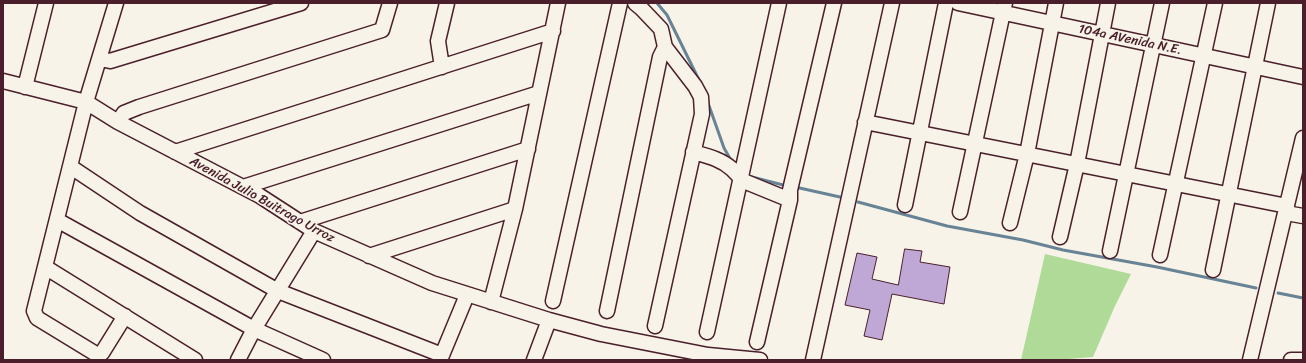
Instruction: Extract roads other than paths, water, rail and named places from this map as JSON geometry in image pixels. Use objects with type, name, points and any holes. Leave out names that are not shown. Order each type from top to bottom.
[{"type":"street","points":[[25,87],[46,3]]},
{"type":"street","points":[[116,3],[86,102],[34,311],[37,318],[93,354],[102,353],[124,316]]},
{"type":"street","points":[[100,59],[110,61],[301,3]]},
{"type":"street","points":[[118,122],[124,113],[139,107],[382,30],[390,3]]},
{"type":"street","points":[[442,67],[438,41],[446,3]]},
{"type":"street","points":[[491,302],[515,209],[558,3]]},
{"type":"street","points":[[553,301],[620,3]]},
{"type":"street","points":[[635,3],[661,29],[665,47],[695,86],[701,97],[702,105],[702,114],[655,326]]},
{"type":"street","points":[[707,332],[779,3]]},
{"type":"street","points":[[757,342],[834,3]]},
{"type":"street","points":[[815,355],[892,3]]},
{"type":"street","points":[[905,205],[946,3]]},
{"type":"street","name":"104a AVenida N.E.","points":[[958,3],[1004,8],[1052,23],[1303,77]]},
{"type":"street","points":[[1010,223],[1027,154],[1056,3]]},
{"type":"street","points":[[1060,237],[1077,164],[1108,3]]},
{"type":"street","points":[[1110,251],[1162,3]]},
{"type":"street","points":[[1160,255],[1215,3]]},
{"type":"street","points":[[1213,270],[1268,3]]},
{"type":"street","points":[[960,212],[1004,8]]},
{"type":"street","points":[[175,152],[553,31]]},
{"type":"street","points":[[607,311],[660,57],[665,47]]},
{"type":"street","name":"Avenida Julio Buitrago Urroz","points":[[3,81],[86,102],[118,122],[260,196],[314,231],[432,283],[549,320],[601,334],[707,357],[760,360]]},
{"type":"street","points":[[243,187],[539,93]]},
{"type":"street","points":[[865,122],[1228,194],[1303,216]]},
{"type":"street","points":[[1250,360],[1303,138]]},
{"type":"street","points":[[300,222],[528,150]]},
{"type":"street","points":[[693,152],[717,159],[741,172],[746,182],[791,189]]},
{"type":"street","points":[[71,167],[140,213],[278,291],[441,357],[467,295]]},
{"type":"street","points":[[368,256],[515,209]]},
{"type":"street","points":[[57,220],[254,329],[323,360]]},
{"type":"street","points":[[238,360],[254,329],[314,231]]},
{"type":"street","points":[[45,267],[195,360]]},
{"type":"street","points":[[534,360],[549,320]]},
{"type":"street","points":[[1290,360],[1303,360]]},
{"type":"waterway","points":[[657,3],[667,15],[700,82]]},
{"type":"waterway","points":[[707,100],[724,148],[732,162]]},
{"type":"waterway","points":[[748,176],[787,186]]},
{"type":"waterway","points":[[795,187],[840,197]]},
{"type":"waterway","points":[[858,202],[947,226],[1023,240],[1063,250],[1157,267],[1256,288]]},
{"type":"waterway","points":[[1278,293],[1303,298]]}]
